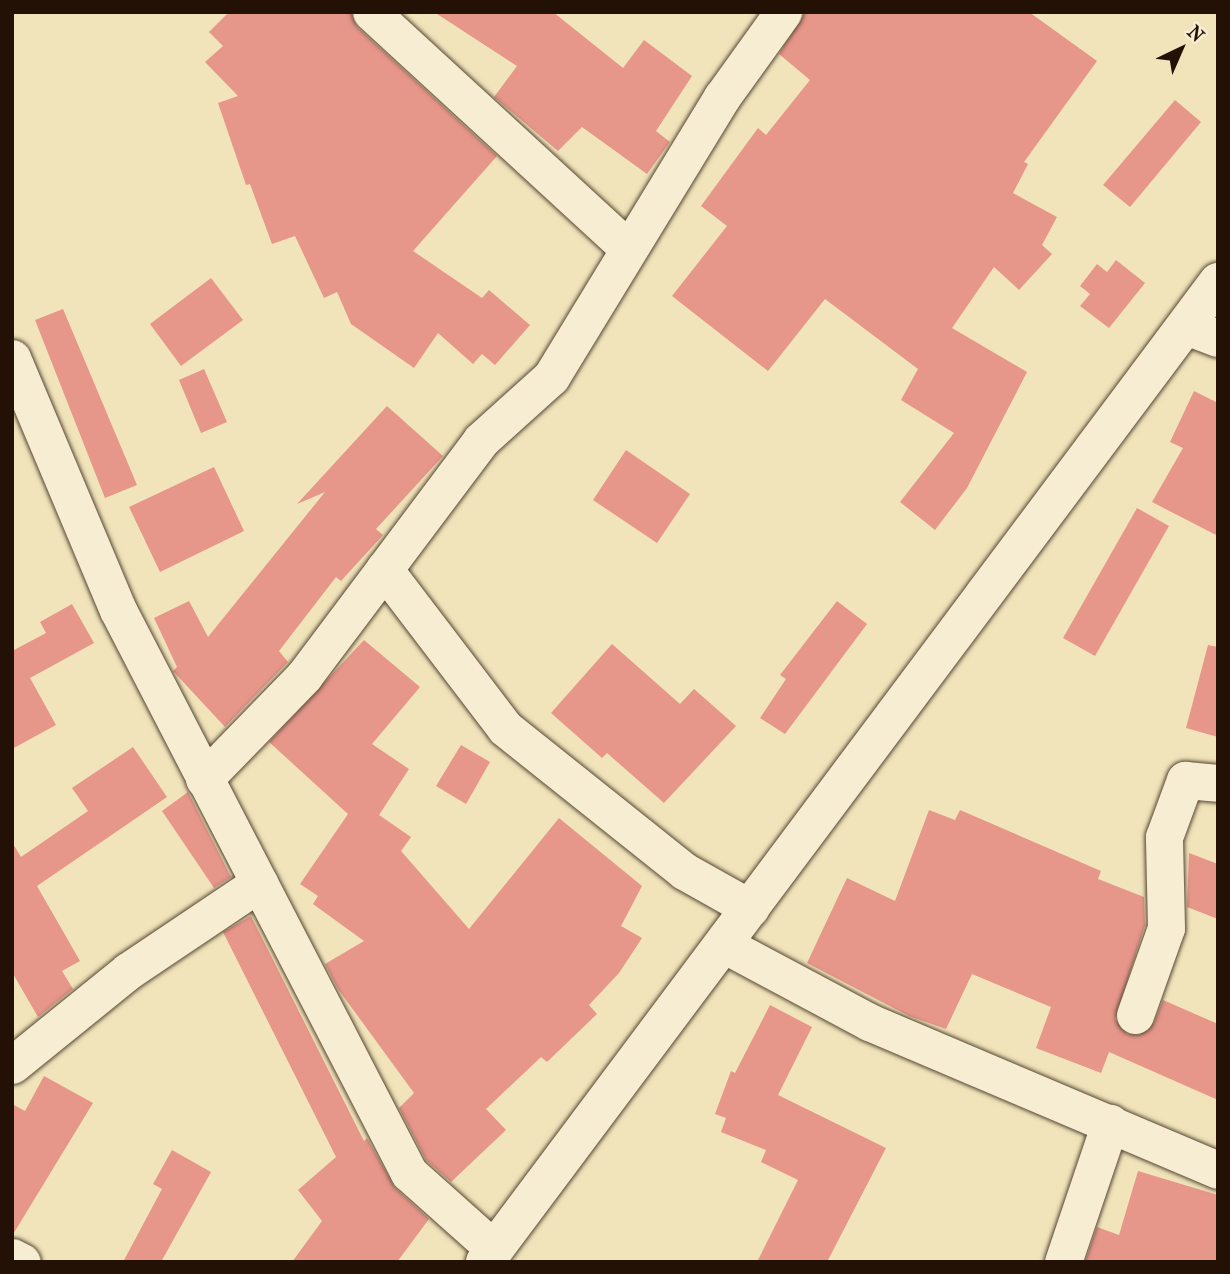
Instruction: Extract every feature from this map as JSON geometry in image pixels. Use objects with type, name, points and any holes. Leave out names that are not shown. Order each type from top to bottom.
[{"type":"main road","points":[[489,1256],[750,908],[1202,332],[1218,282]]},
{"type":"street","points":[[371,12],[628,248]]},
{"type":"street","points":[[204,779],[304,676],[481,440],[551,377],[722,97],[783,12]]},
{"type":"street","points":[[12,358],[118,610],[409,1173],[489,1256]]},
{"type":"street","points":[[384,569],[505,728],[684,872],[750,908]]},
{"type":"street","points":[[1135,1015],[1166,928],[1164,837],[1185,780],[1218,783]]},
{"type":"street","points":[[12,1065],[128,971],[259,883]]},
{"type":"street","points":[[723,944],[869,1022],[1218,1170]]},
{"type":"street","points":[[1063,1262],[1110,1123]]},
{"type":"street","points":[[12,1257],[22,1262]]},
{"type":"building","points":[[229,12],[351,12],[357,27],[497,156],[413,251],[482,298],[489,290],[530,325],[495,365],[482,354],[473,364],[438,333],[414,368],[351,324],[337,292],[324,298],[295,236],[272,244],[250,184],[246,185],[218,103],[238,96],[205,62],[223,46],[209,32]]},
{"type":"building","points":[[434,12],[553,12],[623,68],[644,40],[692,76],[656,131],[670,142],[647,174],[582,127],[558,151],[494,97],[517,66]]},
{"type":"building","points":[[805,12],[1029,12],[1097,61],[1024,162],[1028,164],[1013,193],[1057,217],[1042,245],[1052,254],[1019,290],[994,267],[952,328],[1027,372],[967,488],[935,530],[900,502],[954,433],[901,400],[918,369],[825,299],[768,371],[672,296],[727,226],[701,206],[758,128],[766,135],[810,80],[779,54]]},
{"type":"building","points":[[1175,100],[1201,122],[1130,207],[1103,185]]},
{"type":"building","points":[[1116,260],[1145,283],[1109,328],[1080,306],[1090,294],[1080,286],[1097,264],[1107,272]]},
{"type":"building","points":[[211,278],[243,320],[181,366],[150,324]]},
{"type":"building","points":[[63,309],[137,485],[105,498],[35,320]]},
{"type":"building","points":[[204,369],[227,422],[201,433],[179,380]]},
{"type":"building","points":[[1194,391],[1218,403],[1218,536],[1152,502],[1183,448],[1170,442]]},
{"type":"building","points":[[387,406],[443,456],[376,529],[383,535],[341,581],[336,577],[279,651],[288,662],[225,727],[173,671],[177,667],[154,618],[189,601],[208,637],[325,492],[297,504]]},
{"type":"building","points":[[626,450],[690,494],[657,543],[593,500]]},
{"type":"building","points":[[214,467],[244,531],[160,572],[129,507]]},
{"type":"building","points":[[1137,508],[1169,526],[1095,656],[1063,638]]},
{"type":"building","points":[[837,601],[867,624],[785,734],[760,718],[786,679],[780,675]]},
{"type":"building","points":[[72,604],[94,643],[30,678],[56,725],[12,749],[12,646],[14,650],[46,633],[40,622]]},
{"type":"building","points":[[364,640],[420,687],[372,744],[409,769],[379,815],[411,837],[401,851],[469,929],[559,818],[642,886],[621,926],[642,938],[619,973],[589,1005],[597,1014],[547,1062],[541,1057],[486,1109],[506,1130],[451,1182],[426,1160],[399,1108],[414,1093],[338,989],[325,964],[364,941],[313,904],[318,896],[300,884],[348,814],[269,742]]},
{"type":"building","points":[[612,644],[680,704],[694,689],[736,726],[664,803],[607,753],[602,758],[551,713]]},
{"type":"building","points":[[1208,645],[1218,647],[1218,737],[1186,728]]},
{"type":"building","points":[[461,745],[490,762],[466,804],[436,786]]},
{"type":"building","points":[[133,747],[167,797],[37,886],[80,961],[62,971],[73,989],[38,1017],[12,972],[12,842],[21,857],[88,811],[72,788]]},
{"type":"building","points":[[188,792],[231,877],[214,888],[162,811]]},
{"type":"building","points":[[929,810],[955,820],[960,810],[1101,871],[1098,879],[1144,897],[1145,925],[1115,1019],[1127,1034],[1139,1035],[1154,1023],[1163,1000],[1218,1024],[1218,1100],[1109,1052],[1101,1073],[1036,1048],[1051,1007],[972,974],[946,1029],[909,1016],[807,963],[847,878],[895,901]]},
{"type":"building","points":[[1189,853],[1218,864],[1218,919],[1187,907]]},
{"type":"building","points":[[251,916],[364,1141],[367,1138],[395,1188],[429,1219],[397,1262],[292,1262],[322,1221],[298,1190],[336,1157],[223,932]]},
{"type":"building","points":[[770,1005],[812,1027],[778,1095],[886,1148],[827,1262],[757,1262],[798,1180],[761,1162],[766,1150],[721,1132],[726,1118],[715,1114],[731,1071],[735,1073]]},
{"type":"building","points":[[44,1076],[93,1103],[12,1236],[12,1104],[25,1111]]},
{"type":"building","points":[[172,1150],[211,1172],[161,1262],[123,1262],[162,1189],[153,1184]]},
{"type":"building","points":[[1138,1171],[1218,1195],[1218,1262],[1085,1262],[1097,1227],[1119,1235]]}]
